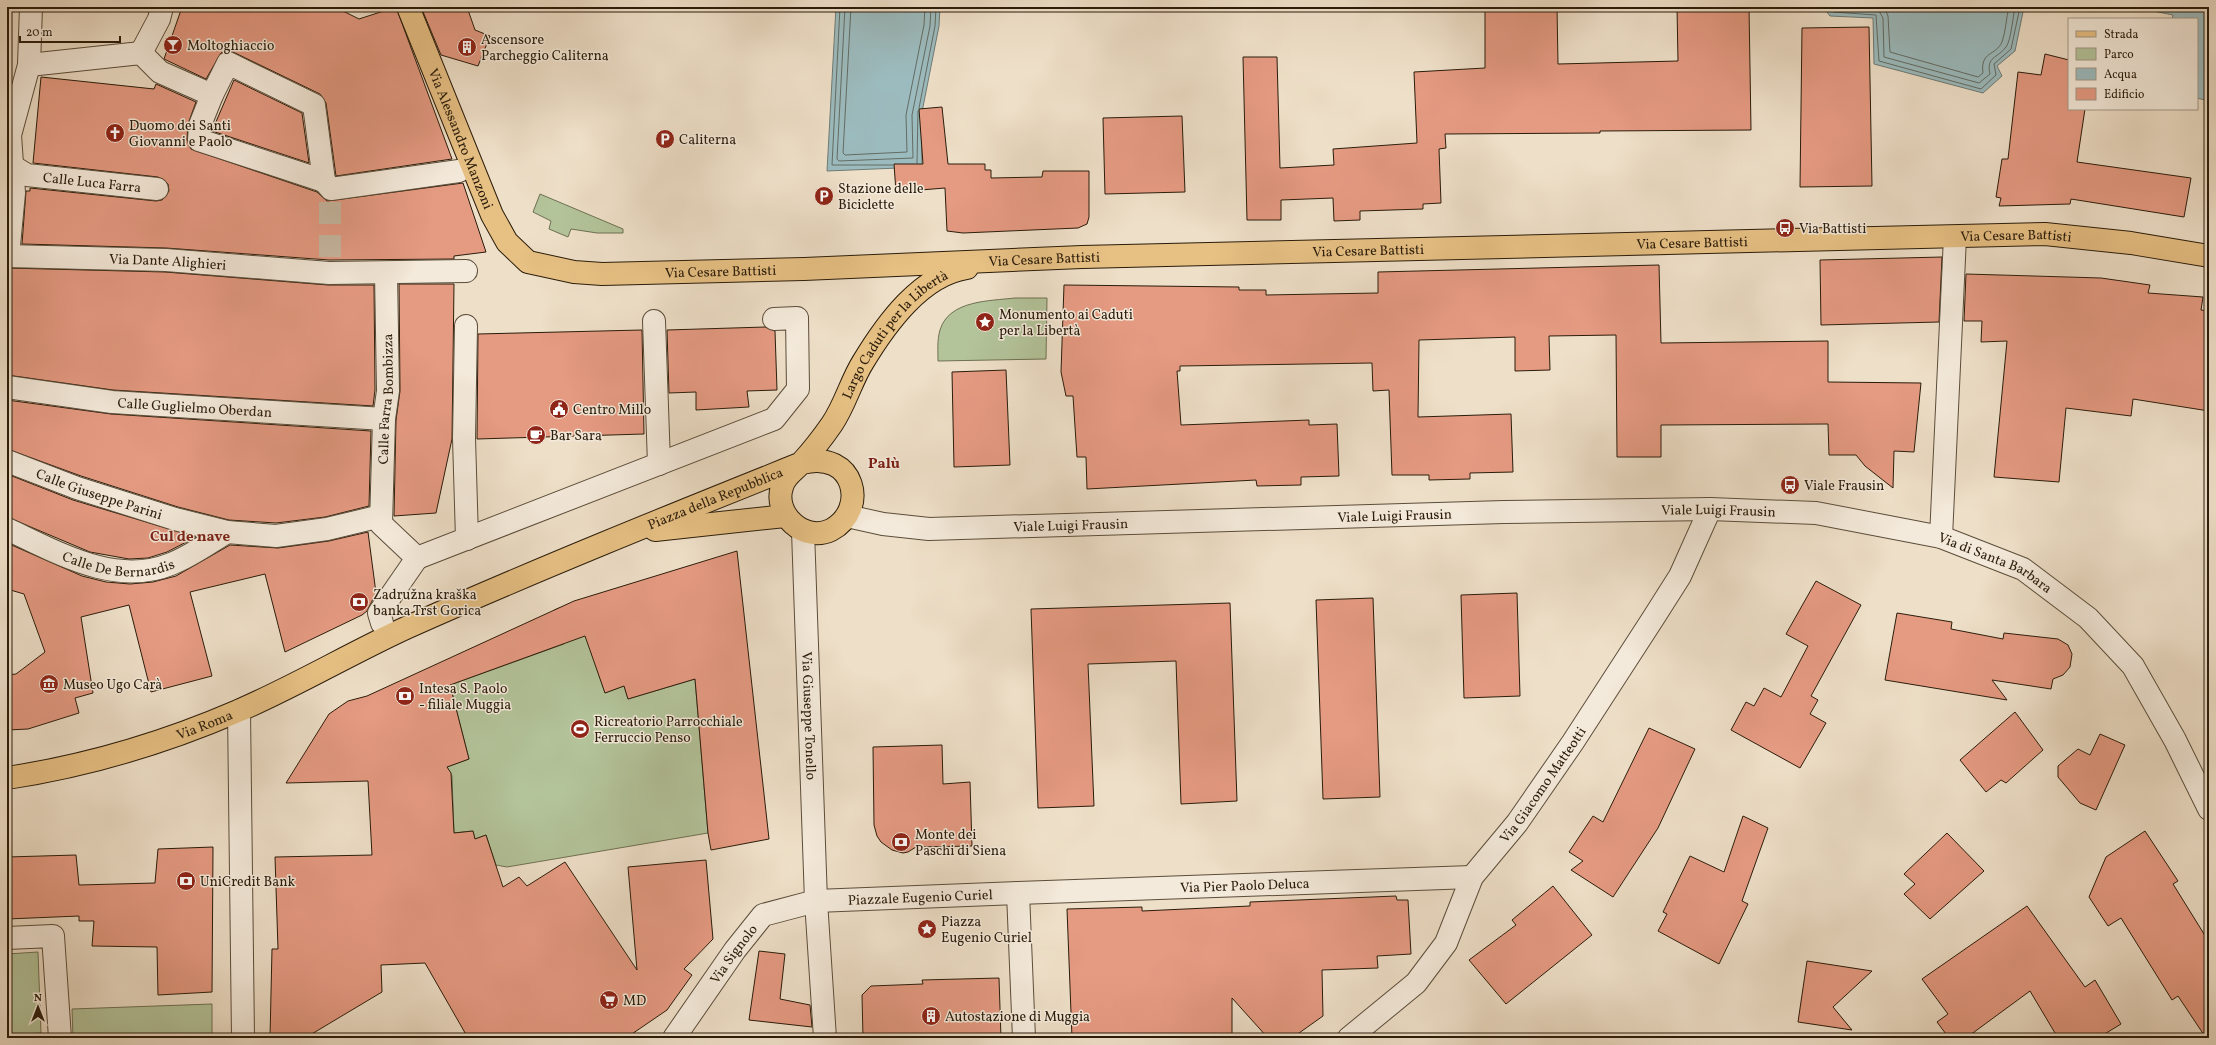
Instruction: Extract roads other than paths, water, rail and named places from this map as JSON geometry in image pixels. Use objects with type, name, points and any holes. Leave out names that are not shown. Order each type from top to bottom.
[{"type":"main road","name":"Via Alessandro Manzoni","points":[[408,7],[492,215],[507,242],[528,262]]},
{"type":"main road","name":"Via Cesare Battisti","points":[[528,262],[574,272],[602,274],[865,266],[1024,259],[2045,234],[2131,243],[2209,256]]},
{"type":"main road","name":"Largo Caduti per la Libertà","points":[[785,516],[780,500],[781,488],[785,478],[802,463],[833,423],[862,362],[894,316],[920,291],[952,270],[1024,259]]},
{"type":"main road","points":[[785,516],[803,531],[818,533],[831,530],[847,516],[852,504],[850,477],[841,467],[824,461],[812,460],[802,463]]},
{"type":"main road","name":"Piazza della Repubblica","points":[[386,630],[478,596],[802,463]]},
{"type":"main road","name":"Piazza della Repubblica","points":[[630,533],[785,516]]},
{"type":"main road","name":"Via Roma","points":[[7,778],[86,763],[152,743],[239,711],[386,630]]},
{"type":"street","points":[[8,256],[14,193],[19,170],[8,135],[30,65],[31,8]]},
{"type":"street","points":[[141,53],[161,13]]},
{"type":"street","points":[[30,65],[141,53]]},
{"type":"street","points":[[141,53],[160,72],[212,95]]},
{"type":"street","points":[[328,191],[314,105],[228,63],[200,124],[199,140],[328,191],[459,171]]},
{"type":"street","name":"Calle Luca Farra","points":[[19,170],[157,189]]},
{"type":"street","name":"Via di Santa Barbara","points":[[1955,237],[1941,537],[2024,569],[2088,618],[2133,666],[2175,740],[2209,809]]},
{"type":"street","name":"Via Dante Alighieri","points":[[8,256],[166,260],[386,273],[466,271]]},
{"type":"street","name":"Calle Farra Bombizza","points":[[381,520],[384,418],[388,391],[386,273]]},
{"type":"street","points":[[386,630],[379,613],[416,558],[774,419],[798,389],[797,318],[774,319]]},
{"type":"street","points":[[654,322],[659,464]]},
{"type":"street","points":[[466,326],[464,438],[467,539]]},
{"type":"street","name":"Calle Guglielmo Oberdan","points":[[7,387],[112,402],[384,418]]},
{"type":"street","name":"Calle Giuseppe Parini","points":[[7,461],[77,488],[175,519],[227,532],[276,536],[381,520]]},
{"type":"street","name":"Viale Luigi Frausin","points":[[847,516],[883,524],[929,530],[1534,511],[1710,509],[1816,513],[1941,537]]},
{"type":"street","name":"Via Giacomo Matteotti","points":[[1349,1038],[1421,977],[1446,943],[1472,877],[1516,824],[1573,742],[1654,617],[1680,576],[1710,509]]},
{"type":"street","points":[[381,520],[416,558]]},
{"type":"street","name":"Calle De Bernardis","points":[[7,529],[99,568],[139,573],[172,564],[227,532]]},
{"type":"street","name":"Via Giuseppe Tonello","points":[[803,531],[816,901]]},
{"type":"street","points":[[239,711],[243,1038]]},
{"type":"street","name":"Via Pier Paolo Deluca","points":[[1018,893],[1472,877]]},
{"type":"street","points":[[1018,893],[1024,1038]]},
{"type":"street","name":"Piazzale Eugenio Curiel","points":[[816,901],[1018,893]]},
{"type":"street","points":[[816,901],[825,1038]]},
{"type":"street","name":"Via Signolo","points":[[674,1038],[735,950],[763,915],[816,901]]},
{"type":"street","points":[[7,938],[53,936],[60,1038]]},
{"type":"water","points":[[836,7],[940,7],[939,26],[921,117],[922,167],[827,171]]},
{"type":"water","points":[[1823,7],[2024,7],[2015,51],[1997,66],[2002,76],[1983,93],[1874,64],[1873,18],[1830,16]]},
{"type":"water","points":[[2133,7],[2209,7],[2209,101],[2198,98],[2198,18],[2172,18],[2173,15]]},
{"type":"tunnel","points":[[330,202],[330,265]]},
{"type":"place","name":"Moltoghiaccio","points":[[173,45]]},
{"type":"place","name":"Ascensore Parcheggio Caliterna","points":[[467,47]]},
{"type":"place","name":"Duomo dei Santi Giovanni e Paolo","points":[[115,133]]},
{"type":"place","name":"Caliterna","points":[[665,139]]},
{"type":"place","name":"Stazione delle Biciclette","points":[[824,196]]},
{"type":"place","name":"Via Battisti","points":[[1785,228]]},
{"type":"place","name":"Monumento ai Caduti per la Libertà","points":[[985,322]]},
{"type":"place","name":"Centro Millo","points":[[559,409]]},
{"type":"place","name":"Bar Sara","points":[[536,435]]},
{"type":"place","name":"Viale Frausin","points":[[1790,485]]},
{"type":"place","name":"Zadružna kraška banka Trst Gorica","points":[[359,602]]},
{"type":"place","name":"Museo Ugo Carà","points":[[49,684]]},
{"type":"place","name":"Intesa S. Paolo - filiale Muggia","points":[[405,696]]},
{"type":"place","name":"Ricreatorio Parrocchiale Ferruccio Penso","points":[[580,729]]},
{"type":"place","name":"Monte dei Paschi di Siena","points":[[901,842]]},
{"type":"place","name":"UniCredit Bank","points":[[186,881]]},
{"type":"place","name":"Piazza Eugenio Curiel","points":[[927,929]]},
{"type":"place","name":"MD","points":[[609,1000]]},
{"type":"place","name":"Autostazione di Muggia","points":[[931,1016]]},
{"type":"district","name":"Palù","points":[[884,463]]},
{"type":"district","name":"Cul de nave","points":[[190,536]]}]
